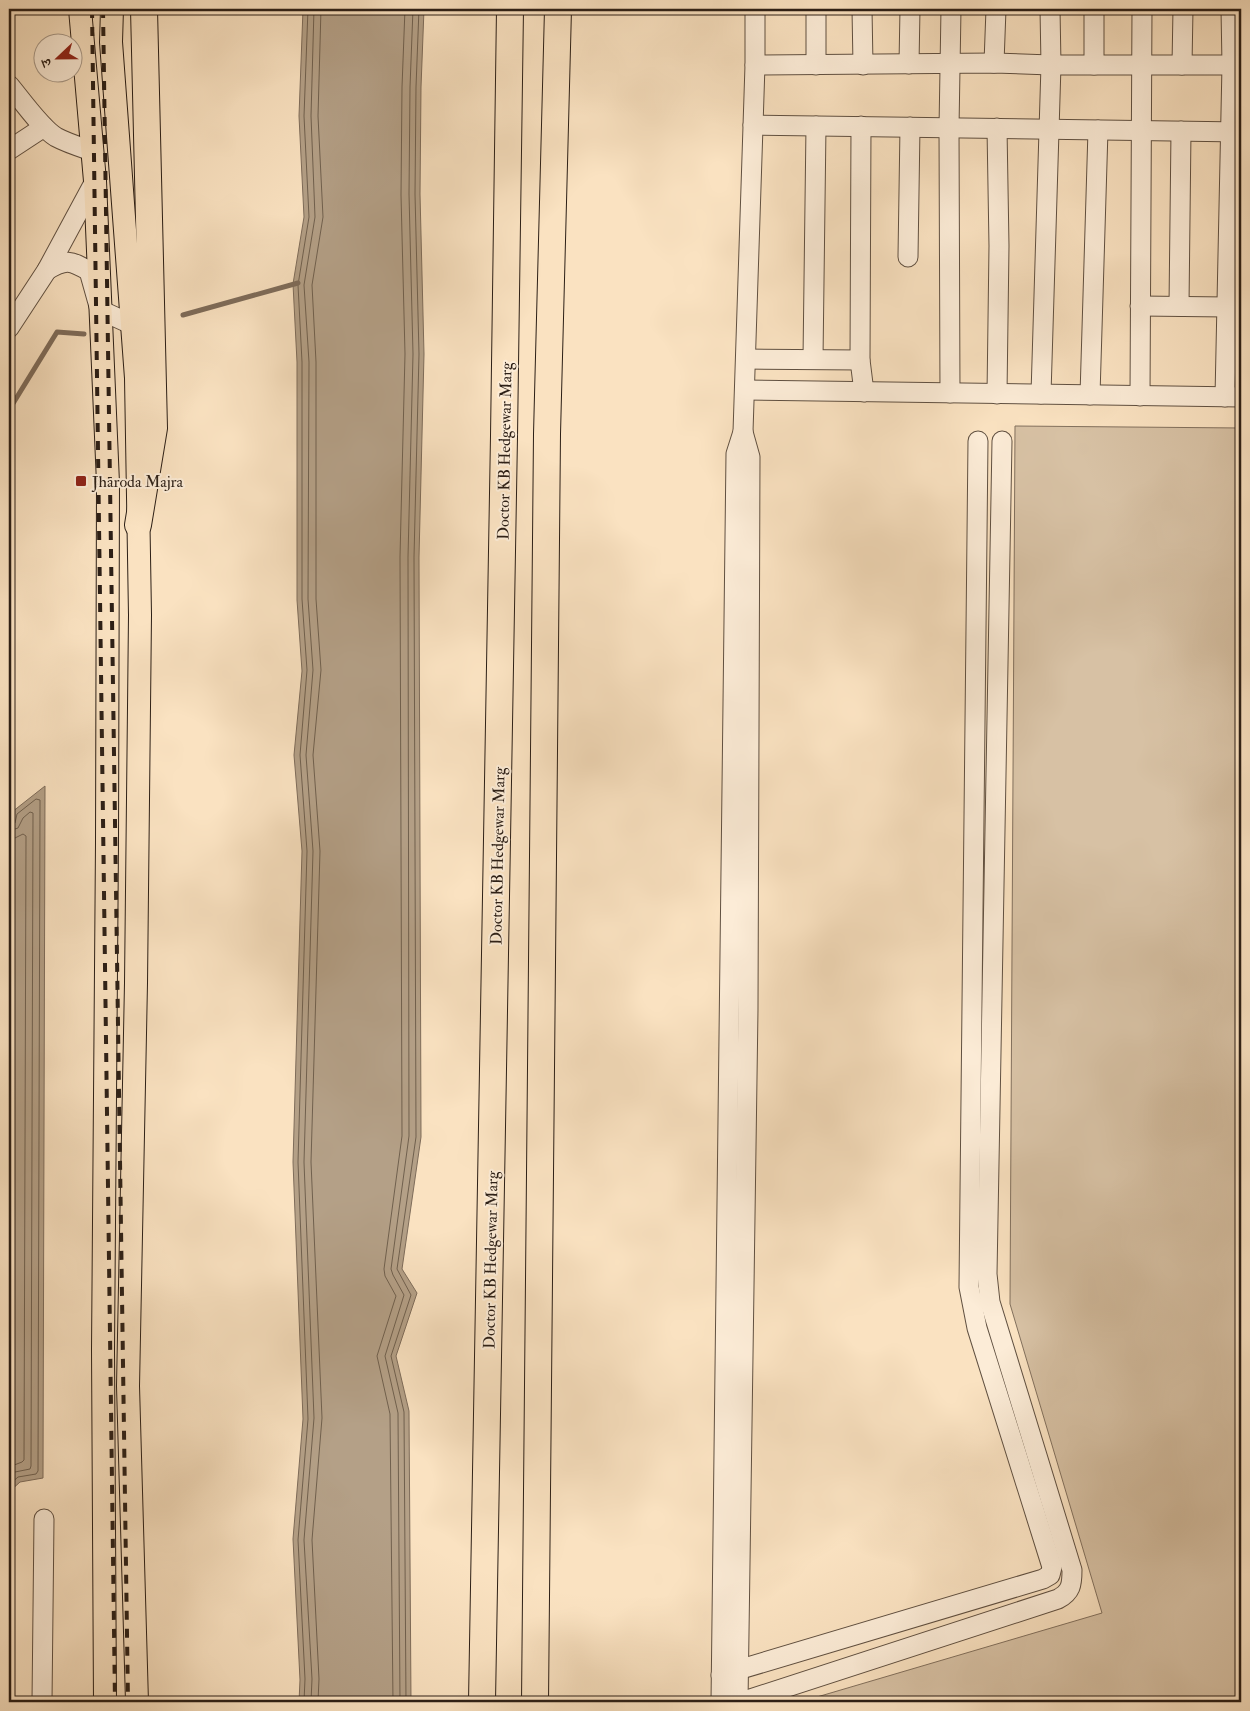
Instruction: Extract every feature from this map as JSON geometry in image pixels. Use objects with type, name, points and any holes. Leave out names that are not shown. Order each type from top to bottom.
[{"type":"highway","points":[[138,526],[154,428],[144,9]]},
{"type":"highway","name":"Doctor KB Hedgewar Marg","points":[[482,1702],[510,9]]},
{"type":"highway","points":[[535,1702],[547,434],[558,9]]},
{"type":"main road","points":[[80,9],[95,181],[108,483],[108,843],[103,1350],[105,1702]]},
{"type":"main road","points":[[112,9],[111,42],[136,378],[140,625],[136,983],[128,1386],[137,1702]]},
{"type":"street","points":[[721,1702],[730,1673],[736,454],[743,432],[745,390],[755,9]]},
{"type":"street","points":[[816,9],[816,65]]},
{"type":"street","points":[[862,9],[863,65]]},
{"type":"street","points":[[909,64],[910,9]]},
{"type":"street","points":[[950,393],[949,128],[951,9]]},
{"type":"street","points":[[994,63],[996,9]]},
{"type":"street","points":[[1041,394],[1050,129],[1050,9]]},
{"type":"street","points":[[1094,9],[1094,65]]},
{"type":"street","points":[[1140,396],[1142,9]]},
{"type":"street","points":[[1182,65],[1183,9]]},
{"type":"street","points":[[745,390],[1233,397],[1227,308],[1236,132],[1237,65],[1231,9]]},
{"type":"street","points":[[755,65],[994,63],[1051,65],[1237,65]]},
{"type":"street","points":[[9,85],[44,127],[54,136],[92,151]]},
{"type":"street","points":[[753,125],[1236,132]]},
{"type":"street","points":[[813,359],[816,126]]},
{"type":"street","points":[[861,126],[860,360],[864,392]]},
{"type":"street","points":[[9,150],[44,127]]},
{"type":"street","points":[[908,257],[910,127]]},
{"type":"street","points":[[996,394],[999,246],[997,128]]},
{"type":"street","points":[[1090,395],[1098,130]]},
{"type":"street","points":[[1179,306],[1181,131]]},
{"type":"street","points":[[9,328],[47,270],[95,181]]},
{"type":"street","points":[[47,270],[61,262],[76,263],[89,271],[100,310],[133,325]]},
{"type":"street","points":[[1140,306],[1227,308]]},
{"type":"street","points":[[746,359],[860,360]]},
{"type":"street","points":[[730,1673],[1043,1579],[1050,1575],[1052,1567],[977,1328],[969,1287],[978,441]]},
{"type":"street","points":[[730,1673],[740,1702],[1058,1599],[1067,1594],[1072,1584],[1072,1570],[990,1302],[987,1274],[1002,441]]},
{"type":"street","points":[[42,1702],[44,1519]]},
{"type":"shaded area","points":[[1015,426],[1241,428],[1241,1702],[800,1702],[1102,1613],[1010,1304]]},
{"type":"water","points":[[303,9],[424,9],[420,194],[424,354],[419,557],[421,1137],[402,1269],[417,1293],[396,1356],[409,1411],[411,1702],[299,1702],[300,1680],[293,1539],[303,1419],[293,1162],[302,851],[294,755],[302,671],[297,600],[297,362],[293,284],[304,217],[299,116]]},
{"type":"water","points":[[45,786],[43,1478],[20,1482],[9,1492],[9,857],[12,812]]},
{"type":"waterway","points":[[183,315],[298,283]]},
{"type":"waterway","points":[[9,410],[57,332],[84,334]]},
{"type":"railway","points":[[92,9],[115,1702]]},
{"type":"railway","points":[[103,9],[128,1702]]},
{"type":"place","name":"Jharoda Majra","points":[[81,481]]}]
